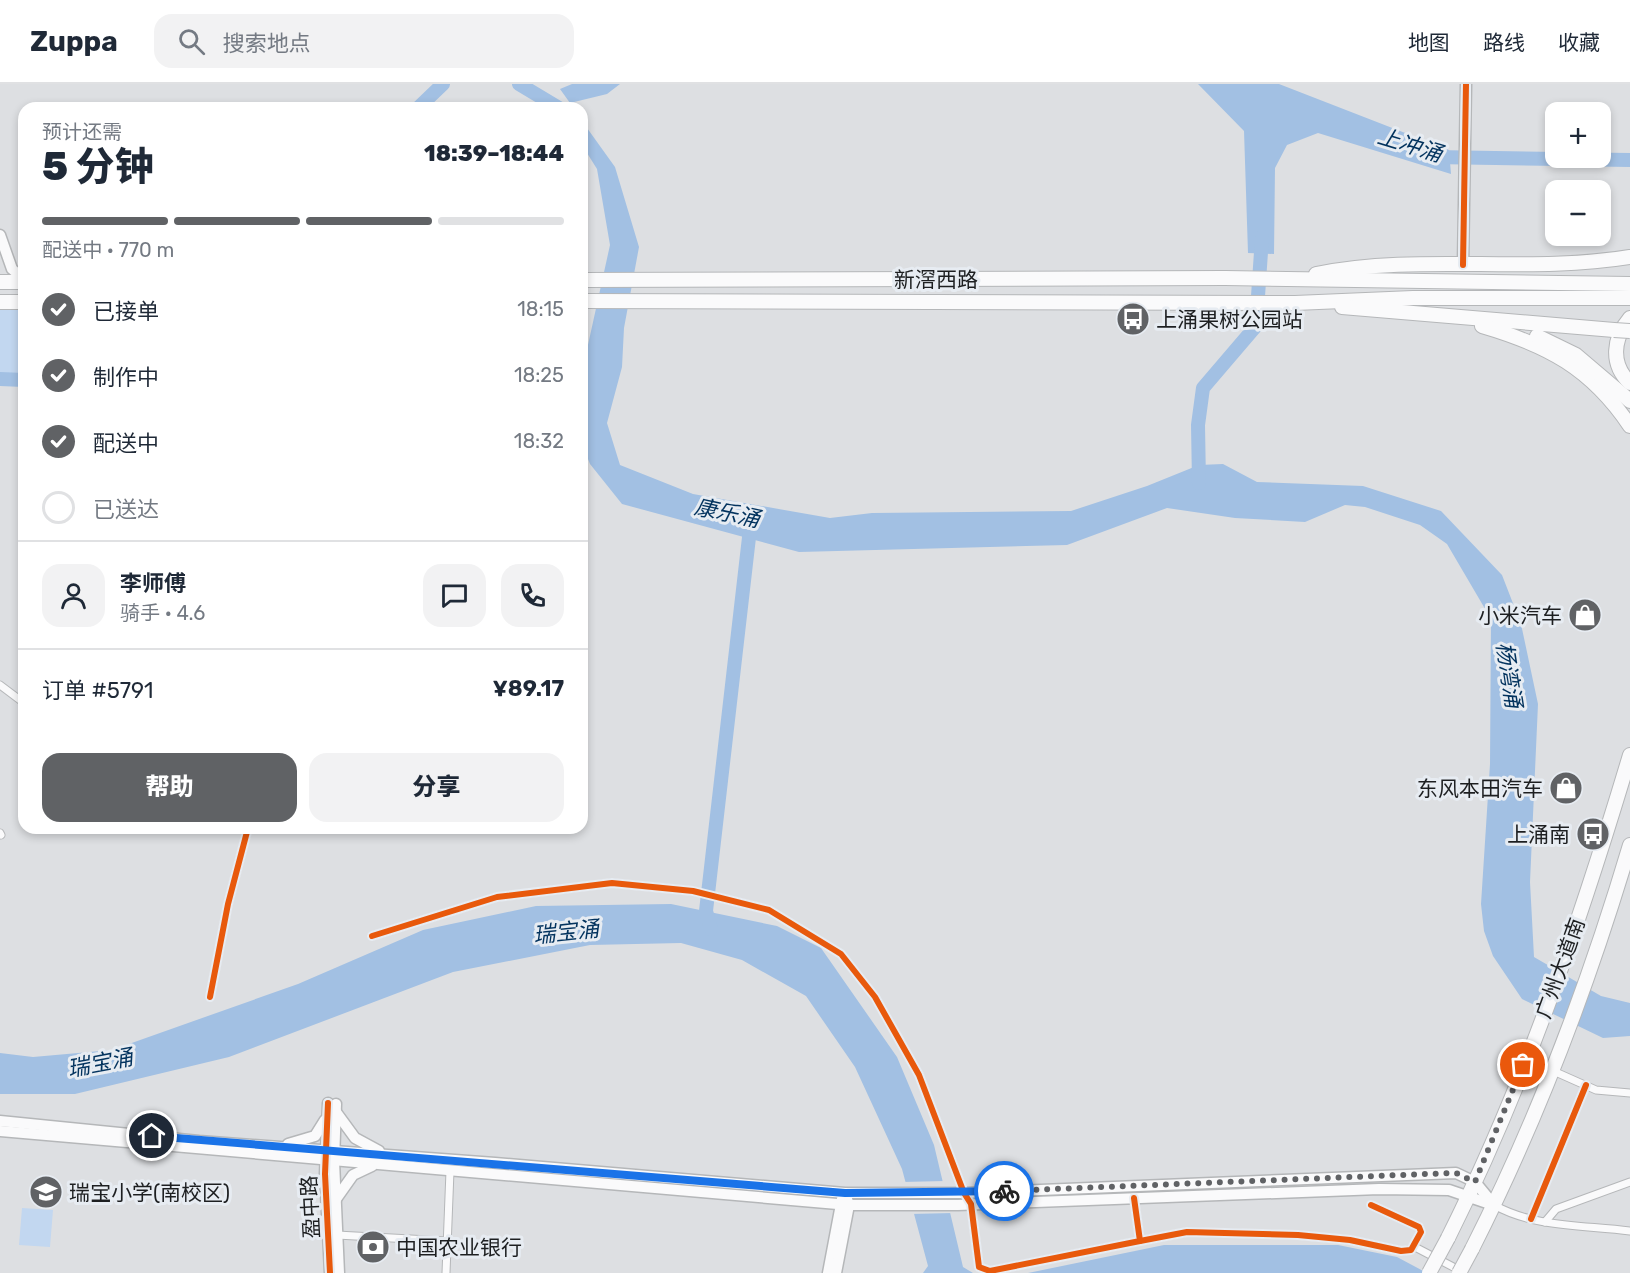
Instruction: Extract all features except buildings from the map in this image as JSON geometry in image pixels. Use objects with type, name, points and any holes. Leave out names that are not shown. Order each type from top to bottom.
[{"type":"highway","points":[[1290,279],[1334,270],[1594,261],[1630,255]]},
{"type":"highway","points":[[1290,279],[1630,284]]},
{"type":"highway","name":"新滘西路","points":[[588,280],[1290,279]]},
{"type":"highway","points":[[0,282],[18,280]]},
{"type":"highway","points":[[1295,303],[1413,298],[1630,298]]},
{"type":"highway","name":"新滘西路","points":[[588,301],[1295,303]]},
{"type":"highway","points":[[0,302],[18,302]]},
{"type":"highway","points":[[1295,303],[1630,331]]},
{"type":"highway","points":[[1439,316],[1519,329],[1548,339],[1586,363],[1630,401]]},
{"type":"highway","points":[[1439,316],[1518,336],[1570,362],[1601,389],[1630,426]]},
{"type":"highway","points":[[1630,318],[1620,335],[1615,353],[1617,363],[1630,383]]},
{"type":"highway","name":"广州大道南","points":[[1429,1273],[1475,1182],[1543,1015],[1571,942],[1630,755]]},
{"type":"highway","name":"广州大道南","points":[[1459,1273],[1494,1205],[1551,1070],[1596,952],[1629,850]]},
{"type":"main road","points":[[1463,265],[1466,84]]},
{"type":"main road","points":[[0,236],[12,269],[18,274]]},
{"type":"main road","points":[[277,1147],[315,1136],[324,1125],[332,1108]]},
{"type":"main road","points":[[332,1108],[355,1138],[388,1154]]},
{"type":"main road","points":[[330,1155],[332,1108]]},
{"type":"main road","points":[[0,1120],[277,1147],[378,1164],[844,1205],[971,1204],[1379,1189],[1449,1190],[1494,1205]]},
{"type":"main road","points":[[0,1131],[330,1155],[388,1154],[845,1193],[958,1193],[1456,1173],[1475,1182],[1494,1205]]},
{"type":"main road","name":"盈中路","points":[[330,1155],[339,1273]]},
{"type":"main road","name":"盈中路","points":[[330,1155],[330,1273]]},
{"type":"main road","points":[[335,1201],[353,1175],[378,1164]]},
{"type":"main road","points":[[836,1273],[845,1193]]},
{"type":"main road","points":[[828,1273],[844,1205]]},
{"type":"street","points":[[0,685],[18,698]]},
{"type":"street","points":[[210,997],[228,904],[246,834]]},
{"type":"street","points":[[372,936],[497,897],[612,883],[693,891],[701,895],[769,910],[841,954],[874,998],[919,1075],[958,1193],[971,1204],[979,1267],[990,1271],[1187,1232],[1309,1236],[1350,1240],[1401,1251],[1411,1250],[1421,1232],[1419,1227],[1371,1205]]},
{"type":"street","points":[[1551,1070],[1609,1093],[1630,1093]]},
{"type":"street","points":[[1531,1219],[1586,1085]]},
{"type":"street","points":[[446,1273],[450,1171]]},
{"type":"street","points":[[1545,1222],[1556,1209],[1630,1182]]},
{"type":"street","points":[[1134,1198],[1140,1241]]},
{"type":"street","points":[[1494,1205],[1545,1222],[1630,1231]]},
{"type":"street","points":[[337,1235],[447,1241]]},
{"type":"street","points":[[1413,1246],[1465,1273]]},
{"type":"shaded area","points":[[0,308],[18,309],[18,375],[0,375]]},
{"type":"shaded area","points":[[22,1208],[53,1210],[50,1247],[19,1245]]},
{"type":"water","points":[[572,84],[620,84],[607,94],[574,102],[569,102],[560,89]]},
{"type":"water","points":[[1198,84],[1279,84],[1449,150],[1451,174],[1318,133],[1287,145],[1275,168],[1274,254],[1248,253],[1244,131]]},
{"type":"water","points":[[588,129],[615,167],[639,247],[624,328],[622,367],[607,423],[620,465],[693,494],[830,518],[872,513],[1071,511],[1147,486],[1199,465],[1223,464],[1257,482],[1363,486],[1441,511],[1502,575],[1521,624],[1538,704],[1530,882],[1534,957],[1601,996],[1630,1003],[1630,1036],[1603,1038],[1522,999],[1493,956],[1484,931],[1481,904],[1490,764],[1491,619],[1447,544],[1420,525],[1365,507],[1345,505],[1305,522],[1235,518],[1167,508],[1067,545],[799,552],[622,504],[588,459],[588,345],[610,245],[597,169],[588,155]]},
{"type":"water","name":"瑞宝涌","points":[[671,904],[777,926],[821,948],[897,1057],[934,1145],[963,1267],[973,1273],[923,1273],[928,1266],[902,1169],[855,1067],[806,996],[742,960],[681,943],[590,945],[453,972],[229,1057],[75,1094],[0,1094],[0,1053],[33,1057],[112,1050],[298,984],[423,930],[536,906]]},
{"type":"water","points":[[1164,1245],[1338,1245],[1397,1257],[1427,1273],[1028,1273]]},
{"type":"pier","points":[[945,1181],[953,1213],[910,1214],[902,1182]]},
{"type":"waterway","points":[[424,102],[443,84]]},
{"type":"waterway","points":[[519,84],[549,102]]},
{"type":"waterway","name":"上冲涌","points":[[1433,157],[1630,160]]},
{"type":"waterway","points":[[1199,483],[1198,425],[1203,388],[1256,326],[1262,237]]},
{"type":"waterway","points":[[0,379],[18,380]]},
{"type":"waterway","name":"康乐涌","points":[[711,929],[706,911],[751,520]]},
{"type":"cycle path","points":[[1463,265],[1466,84]]},
{"type":"cycle path","points":[[210,997],[228,904],[246,834]]},
{"type":"cycle path","points":[[372,936],[497,897],[612,883],[693,891],[769,910],[841,954],[875,997],[919,1075],[964,1193],[971,1204],[979,1267],[990,1271],[1140,1241],[1134,1198]]},
{"type":"cycle path","points":[[1531,1219],[1586,1085]]},
{"type":"cycle path","points":[[328,1103],[325,1174],[330,1273]]},
{"type":"cycle path","points":[[1140,1241],[1187,1232],[1298,1235],[1350,1240],[1401,1251],[1411,1250],[1421,1232],[1419,1227],[1371,1205]]},
{"type":"way so far","points":[[1004,1191],[1456,1173],[1475,1182],[1523,1065]]},
{"type":"place","name":"上涌果树公园站","points":[[1133,319]]},
{"type":"place","name":"小米汽车","points":[[1585,615]]},
{"type":"place","name":"东风本田汽车","points":[[1566,788]]},
{"type":"place","name":"上涌南","points":[[1593,834]]},
{"type":"place","name":"瑞宝小学(南校区)","points":[[46,1192]]},
{"type":"place","name":"中国农业银行","points":[[373,1247]]},
{"type":"route","points":[[152,1136],[845,1193],[1004,1191]]},
{"type":"water label","name":"杨湾涌","points":[[1509,675]]}]
